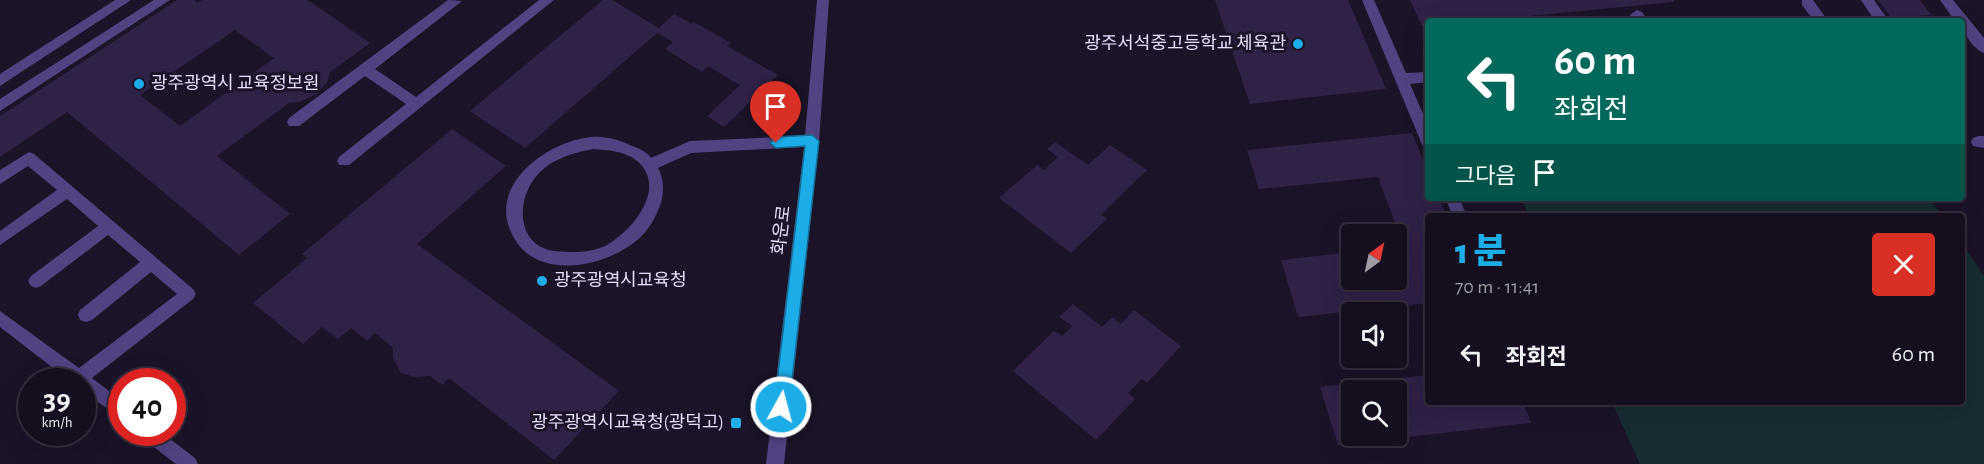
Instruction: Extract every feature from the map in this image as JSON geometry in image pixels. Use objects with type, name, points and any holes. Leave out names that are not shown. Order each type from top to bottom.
[{"type":"street","points":[[0,81],[125,0]]},
{"type":"street","points":[[0,106],[164,0]]},
{"type":"street","points":[[294,122],[456,1],[454,0]]},
{"type":"street","points":[[344,161],[548,0]]},
{"type":"street","name":"화운로","points":[[775,464],[812,141],[823,0]]},
{"type":"street","points":[[1368,0],[1425,135]]},
{"type":"street","points":[[1867,0],[1880,18]]},
{"type":"street","points":[[1946,0],[1960,18]]},
{"type":"street","points":[[1806,2],[1819,18]]},
{"type":"street","points":[[1965,24],[1984,48]]},
{"type":"street","points":[[365,69],[416,104]]},
{"type":"street","points":[[1401,80],[1425,77]]},
{"type":"street","points":[[649,166],[690,147],[812,141]]},
{"type":"street","points":[[593,143],[616,145],[635,152],[649,166],[656,180],[656,196],[651,213],[641,229],[606,254],[585,259],[564,260],[545,256],[529,247],[517,231],[513,212],[517,193],[529,174],[547,159],[569,148],[593,143]]},
{"type":"street","points":[[0,178],[28,158],[188,294],[92,368]]},
{"type":"street","points":[[0,238],[67,191]]},
{"type":"street","points":[[36,280],[109,226]]},
{"type":"street","points":[[86,315],[152,263]]},
{"type":"street","points":[[0,318],[66,368]]},
{"type":"street","points":[[96,391],[108,400]]},
{"type":"street","points":[[166,446],[189,464]]},
{"type":"green space","points":[[1522,201],[1931,201],[1940,213],[1528,213]]},
{"type":"green space","points":[[1965,248],[1984,276],[1984,464],[1640,464],[1613,405],[1965,405]]},
{"type":"building","points":[[177,0],[194,0],[198,3],[202,0],[308,0],[370,43],[329,73],[328,81],[317,94],[299,102],[289,103],[217,156],[290,214],[239,255],[67,112],[0,157],[0,116]],"holes":[[[235,30],[274,58],[180,126],[140,95]]]},
{"type":"building","points":[[603,0],[612,0],[659,28],[674,14],[692,24],[694,22],[731,43],[727,46],[778,75],[724,127],[707,116],[740,85],[708,66],[702,72],[665,49],[673,42],[657,33],[525,148],[470,111]]},
{"type":"building","name":"광주서석중고등학교 체육관","points":[[1215,0],[1348,0],[1386,89],[1250,104]]},
{"type":"building","points":[[1410,0],[1674,0],[1674,2],[1508,18],[1425,18],[1425,26],[1422,26]]},
{"type":"building","points":[[1878,0],[1920,0],[1931,15],[1891,18]]},
{"type":"building","points":[[452,129],[506,166],[417,244],[619,391],[554,460],[449,378],[442,385],[430,376],[415,377],[401,373],[393,358],[393,348],[375,333],[367,341],[351,328],[338,339],[322,327],[303,344],[253,303],[307,258],[302,254]]},
{"type":"building","points":[[1412,133],[1425,164],[1425,201],[1440,201],[1445,213],[1425,213],[1425,303],[1407,305],[1407,302],[1341,302],[1341,312],[1298,317],[1281,260],[1341,253],[1341,290],[1407,290],[1407,224],[1395,224],[1378,177],[1259,189],[1247,150]]},
{"type":"building","points":[[1055,142],[1088,165],[1110,145],[1147,170],[1101,215],[1107,219],[1071,253],[999,198],[1037,165],[1044,170],[1058,157],[1047,149]]},
{"type":"building","points":[[1073,304],[1102,327],[1112,317],[1121,324],[1134,310],[1181,346],[1147,383],[1142,379],[1128,393],[1135,399],[1096,440],[1013,371],[1054,331],[1062,336],[1072,326],[1059,317]]},
{"type":"building","points":[[1425,375],[1425,405],[1524,405],[1531,423],[1407,437],[1407,380],[1383,380]]},
{"type":"building","points":[[1341,385],[1341,445],[1338,445],[1320,387]]},
{"type":"place","name":"광주서석중고등학교 체육관","points":[[1298,44]]},
{"type":"place","name":"광주광역시 교육정보원","points":[[139,84]]},
{"type":"place","name":"광주광역시교육청","points":[[542,281]]},
{"type":"place","name":"광주광역시교육청(광덕고)","points":[[736,423]]},
{"type":"route","points":[[776,143],[812,141],[781,407]]}]
